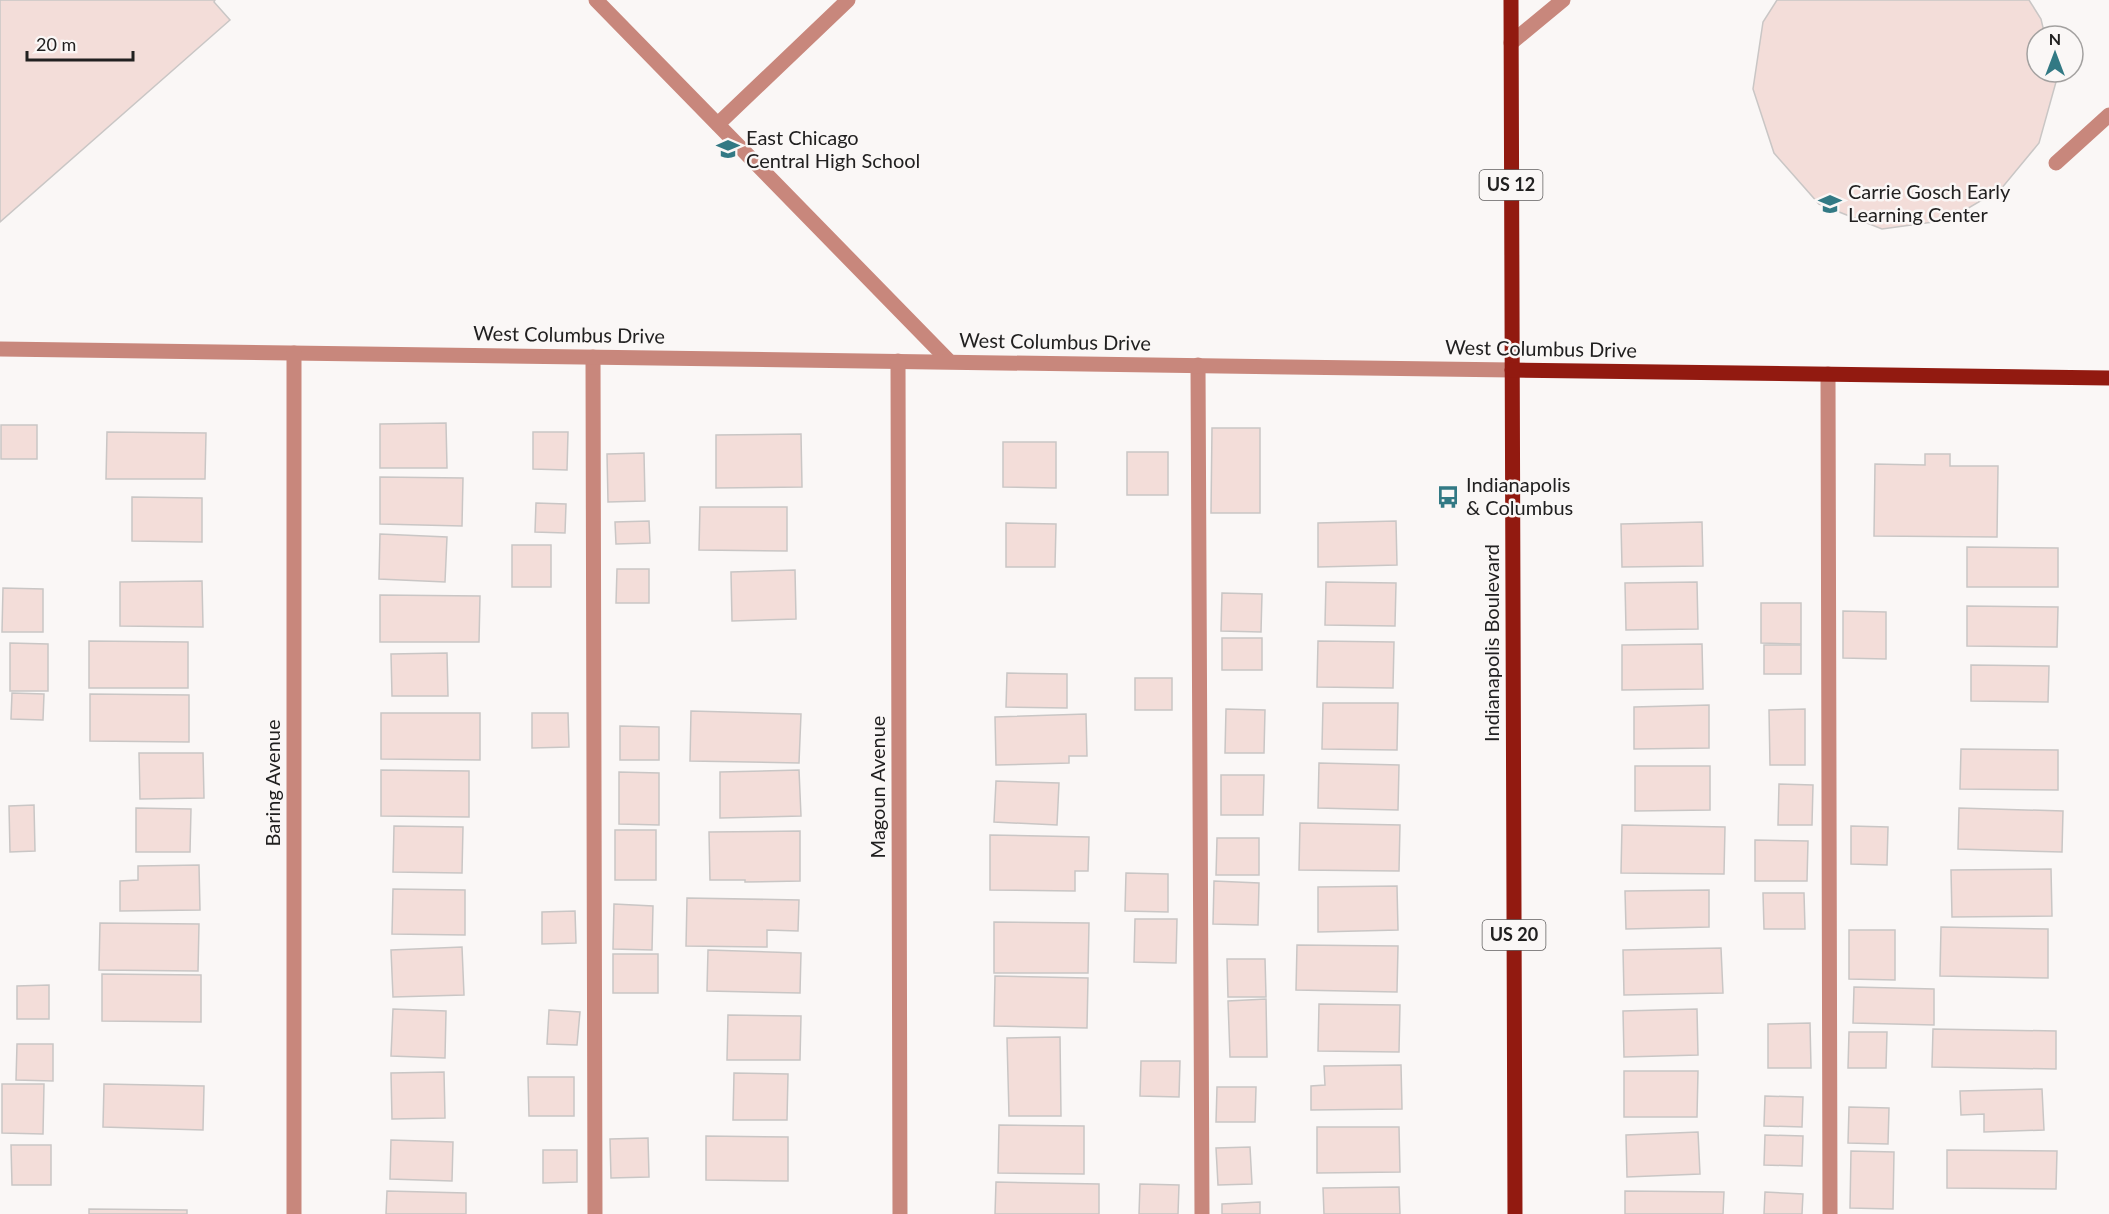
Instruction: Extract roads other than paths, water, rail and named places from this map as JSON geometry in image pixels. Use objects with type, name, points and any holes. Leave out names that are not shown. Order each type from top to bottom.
[{"type":"main road","name":"Indianapolis Boulevard","points":[[1511,0],[1515,1214]]},
{"type":"main road","name":"West Columbus Drive","points":[[1512,370],[2109,378]]},
{"type":"street","points":[[596,0],[949,362]]},
{"type":"street","points":[[718,124],[848,0]]},
{"type":"street","points":[[1511,43],[1563,0]]},
{"type":"street","points":[[2056,163],[2109,115]]},
{"type":"street","name":"West Columbus Drive","points":[[0,349],[1512,370]]},
{"type":"street","name":"Baring Avenue","points":[[294,353],[294,1214]]},
{"type":"street","points":[[593,357],[595,1214]]},
{"type":"street","name":"Magoun Avenue","points":[[898,361],[900,1214]]},
{"type":"street","points":[[1198,365],[1202,1214]]},
{"type":"street","points":[[1828,374],[1830,1214]]},
{"type":"place","name":"East Chicago Central High School","points":[[728,149]]},
{"type":"place","name":"Carrie Gosch Early Learning Center","points":[[1830,204]]},
{"type":"place","name":"Indianapolis & Columbus","points":[[1448,497]]}]
